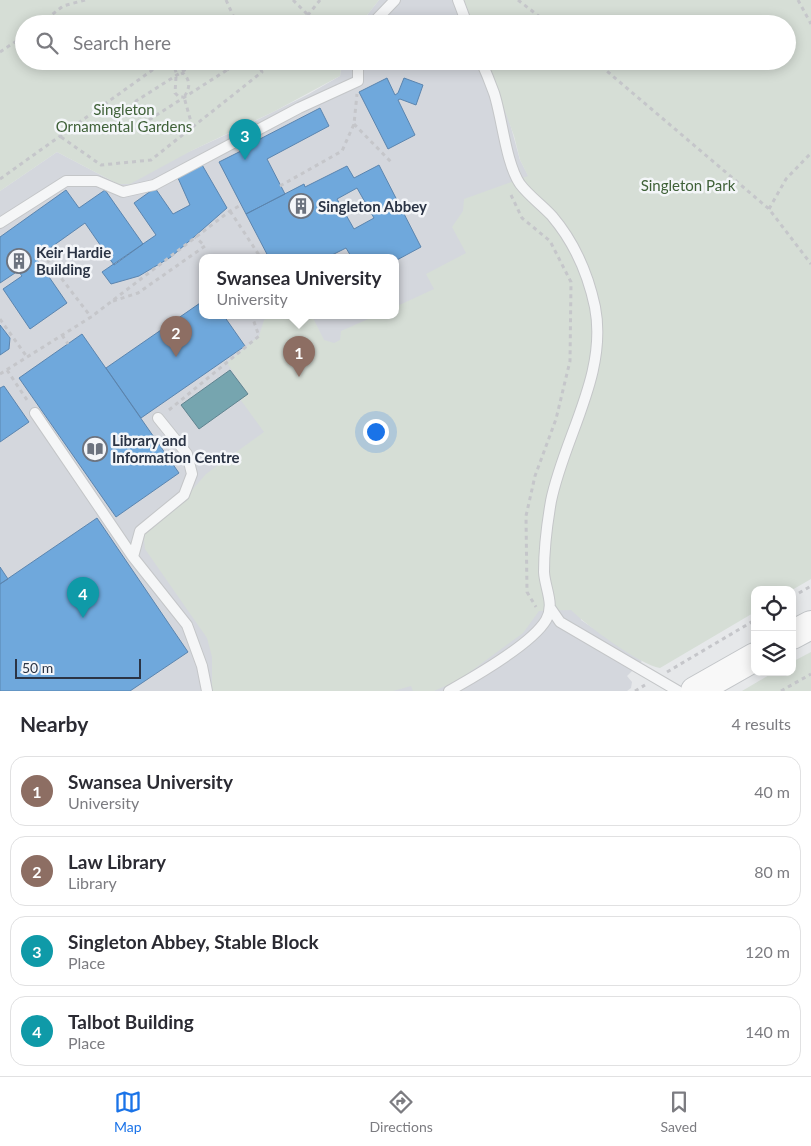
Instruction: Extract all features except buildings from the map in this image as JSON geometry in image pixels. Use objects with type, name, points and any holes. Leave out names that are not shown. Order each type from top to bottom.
[{"type":"main road","points":[[796,633],[811,624]]},
{"type":"main road","points":[[696,691],[751,659]]},
{"type":"lane","points":[[380,15],[394,0]]},
{"type":"lane","points":[[458,0],[463,15]]},
{"type":"lane","points":[[0,223],[66,182],[97,182],[123,192],[154,185],[299,108],[358,81],[358,70]]},
{"type":"lane","points":[[485,70],[494,93],[516,176],[520,183],[552,216],[572,243],[586,276],[595,308],[597,333],[594,362],[552,499],[546,536],[544,574],[551,609],[560,622],[678,691]]},
{"type":"lane","points":[[35,413],[133,557],[187,625],[202,666],[207,691]]},
{"type":"lane","points":[[133,557],[140,531],[184,494],[192,474],[187,454],[158,418]]},
{"type":"lane","points":[[449,691],[518,647],[545,622],[551,609]]},
{"type":"path","points":[[61,0],[63,6]]},
{"type":"path","points":[[52,15],[63,6],[85,0]]},
{"type":"path","points":[[226,0],[232,15]]},
{"type":"path","points":[[293,0],[308,15],[320,0]]},
{"type":"path","points":[[518,0],[537,15]]},
{"type":"path","points":[[798,0],[811,24]]},
{"type":"path","points":[[0,52],[15,42]]},
{"type":"path","points":[[0,179],[152,70]]},
{"type":"path","points":[[175,70],[175,92],[179,97],[184,97]]},
{"type":"path","points":[[184,70],[136,101],[144,124],[228,70]]},
{"type":"path","points":[[61,137],[101,165],[151,160],[262,72],[261,70]]},
{"type":"path","points":[[606,70],[769,209],[811,264]]},
{"type":"path","points":[[176,75],[183,73],[188,78],[188,90],[184,97],[193,128]]},
{"type":"path","points":[[280,186],[342,151],[354,124],[358,81]]},
{"type":"path","points":[[354,124],[393,164]]},
{"type":"path","points":[[769,209],[786,179],[811,153]]},
{"type":"path","points":[[509,192],[522,218],[550,241],[571,282],[570,361],[556,419],[535,476],[526,516],[527,592],[545,622]]},
{"type":"path","points":[[0,374],[91,317],[230,211],[241,205]]},
{"type":"path","points":[[230,211],[259,254]]},
{"type":"path","points":[[110,302],[138,293],[204,246],[195,237]]},
{"type":"path","points":[[42,253],[91,317]]},
{"type":"path","points":[[0,319],[27,357]]},
{"type":"path","points":[[158,418],[259,336],[253,319]]},
{"type":"path","points":[[62,335],[68,344]]},
{"type":"path","points":[[7,370],[35,413]]},
{"type":"path","points":[[796,595],[811,586]]},
{"type":"path","points":[[634,691],[751,622]]},
{"type":"path","points":[[781,691],[811,674]]},
{"type":"shaded area","points":[[379,0],[464,0],[470,15],[367,15]]},
{"type":"shaded area","points":[[341,70],[490,70],[509,120],[520,160],[528,175],[543,195],[581,620],[642,661],[627,676],[632,682],[631,688],[627,691],[0,691],[0,191],[57,152],[118,184],[241,128],[309,94],[340,76]]},
{"type":"green space","name":"Singleton Ornamental Gardens","points":[[0,0],[379,0],[367,15],[15,15],[15,70],[341,70],[340,76],[130,184],[118,184],[57,152],[0,191]]},
{"type":"green space","name":"Singleton Park","points":[[464,0],[811,0],[811,579],[796,588],[796,586],[751,586],[751,614],[660,668],[640,660],[627,652],[588,625],[571,610],[539,611],[523,633],[459,680],[434,691],[413,691],[411,686],[393,691],[212,691],[212,657],[207,638],[145,549],[144,540],[146,530],[186,497],[206,474],[264,432],[240,399],[247,393],[227,363],[259,336],[264,320],[314,319],[324,340],[334,343],[340,340],[341,331],[368,319],[399,319],[399,305],[434,289],[426,274],[466,253],[452,227],[463,211],[464,199],[528,176],[520,160],[514,136],[490,70],[796,70],[796,15],[470,15]]},
{"type":"green space","points":[[811,652],[811,691],[742,691],[767,676],[796,676],[796,660]]},
{"type":"place","name":"Singleton Abbey, Stable Block","points":[[245,160]]},
{"type":"place","name":"Singleton Abbey","points":[[301,206]]},
{"type":"place","name":"Keir Hardie Building","points":[[19,261]]},
{"type":"place","name":"Law Library","points":[[176,357]]},
{"type":"place","name":"Swansea University","points":[[299,377]]},
{"type":"place","name":"Library and Information Centre","points":[[95,449]]},
{"type":"place","name":"Talbot Building","points":[[83,618]]}]
